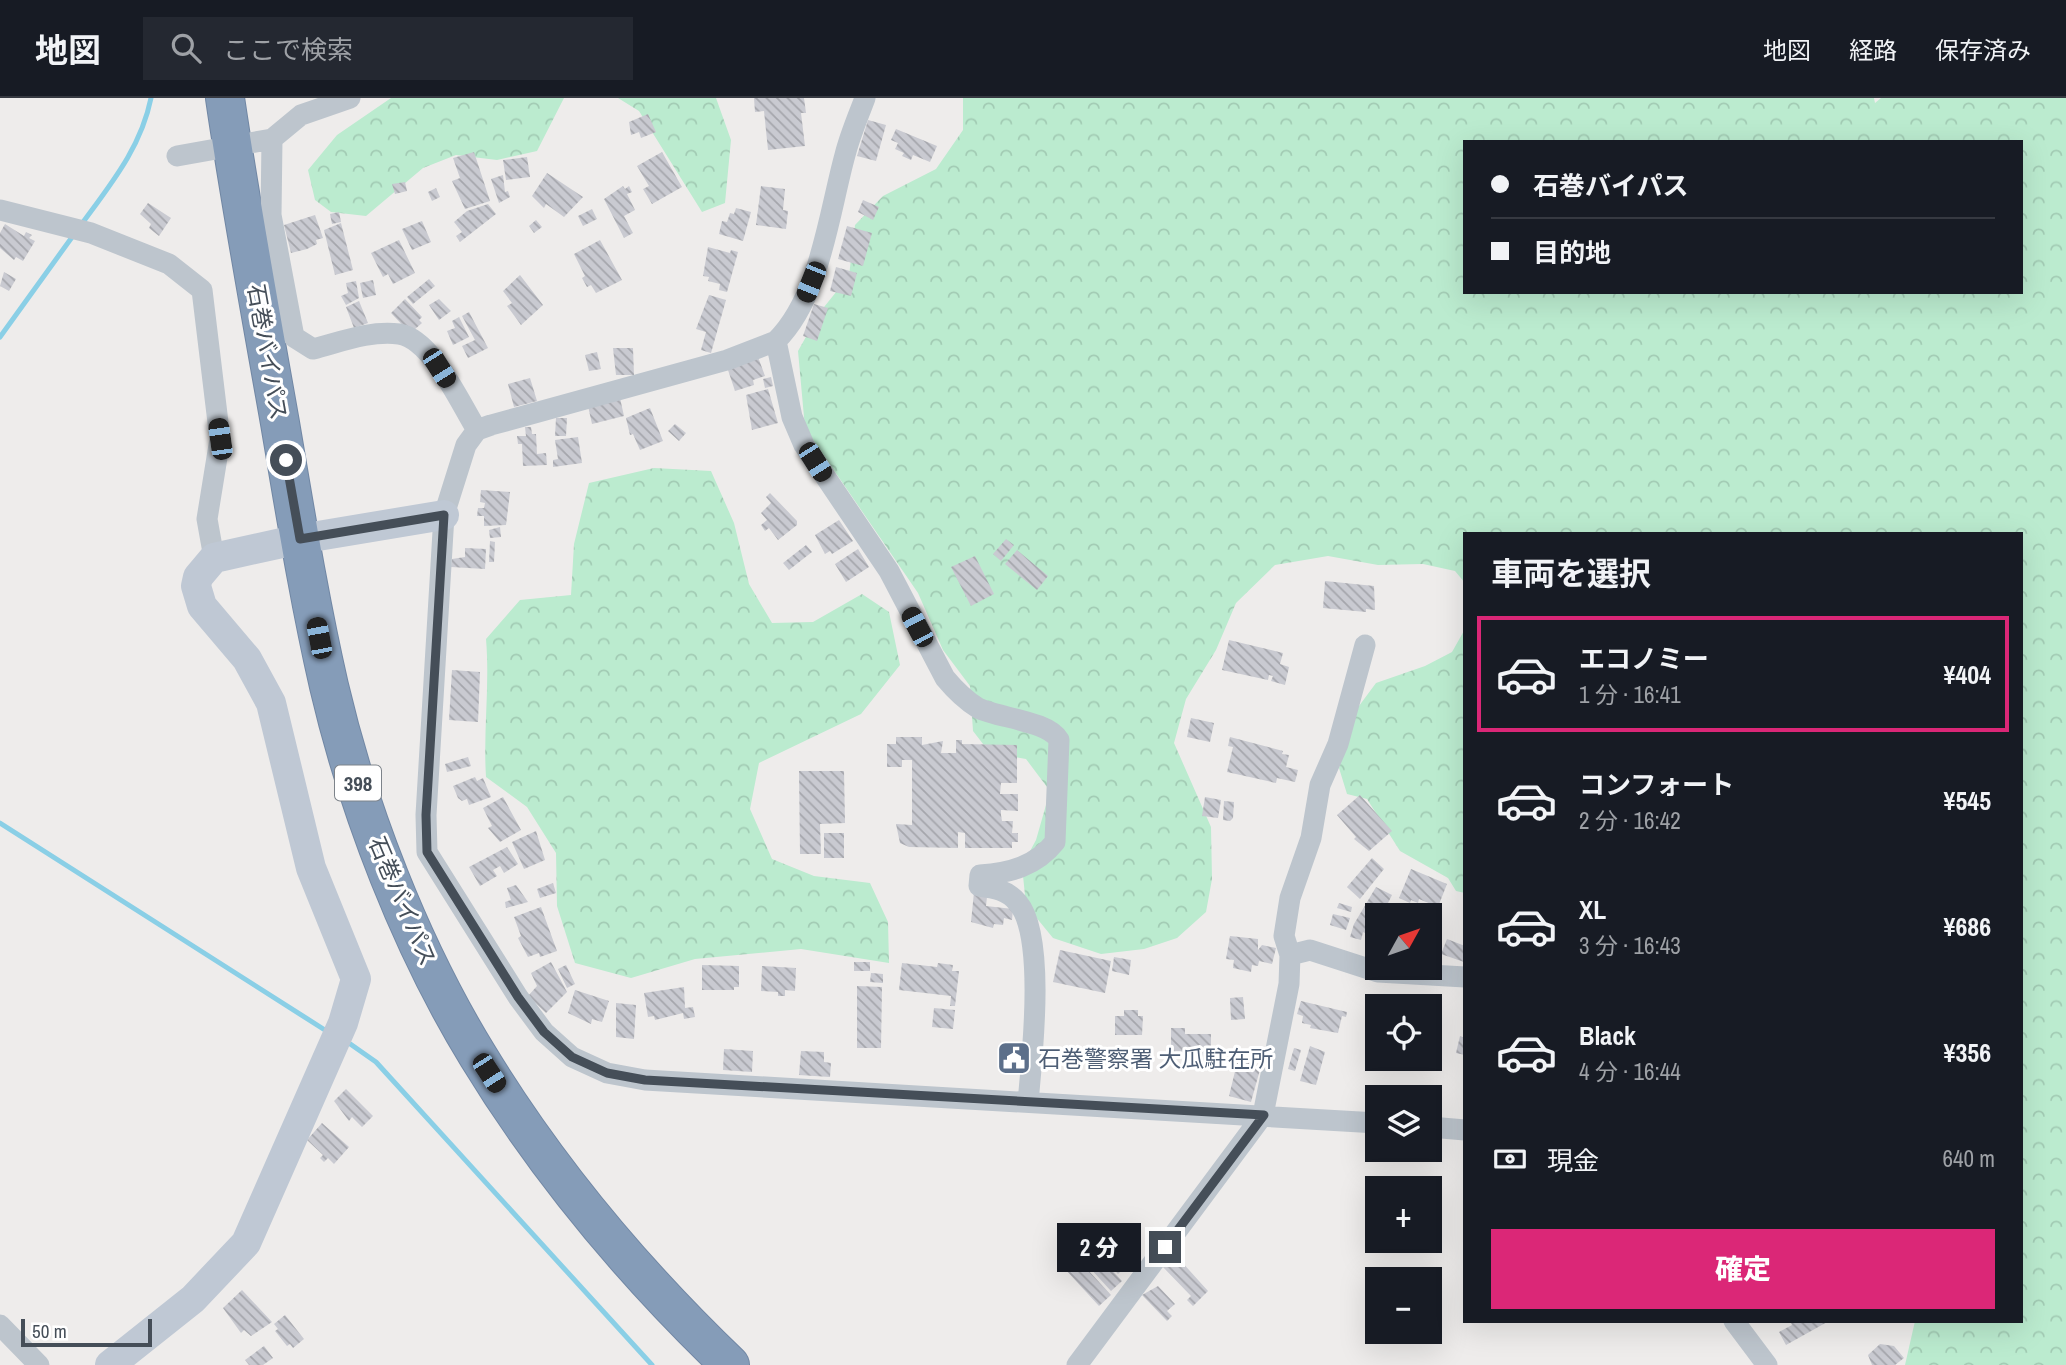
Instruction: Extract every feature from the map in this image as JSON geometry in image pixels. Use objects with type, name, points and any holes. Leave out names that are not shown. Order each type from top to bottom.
[{"type":"highway","name":"石巻バイパス","points":[[225,98],[300,539],[329,687],[377,841],[434,974],[491,1076],[527,1132],[586,1212],[642,1278],[730,1365]]},
{"type":"street","points":[[177,156],[272,139],[301,115],[350,98]]},
{"type":"street","points":[[865,98],[846,151],[811,282],[789,328],[776,341],[736,357],[520,414],[477,430],[460,459],[444,515],[426,815],[427,852],[518,997],[544,1032],[572,1057],[607,1073],[645,1080],[1365,1122]]},
{"type":"street","points":[[272,139],[271,215],[294,337],[313,349],[367,335],[400,334],[417,341],[430,353],[477,430]]},
{"type":"street","points":[[0,210],[76,229],[169,264],[202,290],[220,439],[207,519],[214,558]]},
{"type":"street","points":[[776,341],[792,416],[804,445],[889,571],[945,678],[958,694],[979,708],[1048,729],[1059,740],[1055,842],[1037,860],[1018,869],[1005,873],[980,874],[979,886],[1008,893],[1024,911],[1030,929],[1034,974],[1028,1102]]},
{"type":"street","points":[[110,1365],[193,1299],[246,1243],[338,1033],[356,979],[353,965],[311,868],[266,692],[247,659],[202,606],[196,586],[198,577],[214,558],[300,539],[444,515]]},
{"type":"street","points":[[1077,1365],[1264,1115],[1289,984],[1290,955],[1284,936],[1290,898],[1311,838],[1320,785],[1338,744],[1365,645]]},
{"type":"street","points":[[1290,955],[1310,950],[1378,972],[1463,978]]},
{"type":"street","points":[[1442,1128],[1463,1130]]},
{"type":"street","points":[[1736,1323],[1767,1365]]},
{"type":"street","points":[[0,1325],[40,1365]]},
{"type":"green space","points":[[391,98],[564,98],[537,151],[497,160],[456,155],[423,168],[366,216],[331,212],[315,200],[308,170],[337,135]]},
{"type":"green space","points":[[618,98],[716,98],[731,140],[725,203],[702,212],[639,111]]},
{"type":"green space","points":[[963,98],[1874,98],[1875,103],[1881,98],[2066,98],[2066,1365],[1905,1365],[1915,1323],[2023,1323],[2023,532],[1463,532],[1463,581],[1455,571],[1423,564],[1378,565],[1328,556],[1275,565],[1236,603],[1216,650],[1186,699],[1174,743],[1211,827],[1212,879],[1206,912],[1177,938],[1144,949],[1101,954],[1053,938],[1026,905],[1022,866],[1036,840],[1050,791],[1026,759],[990,753],[973,731],[970,686],[943,650],[918,593],[805,428],[798,351],[820,312],[849,276],[855,225],[883,196],[936,169],[963,130]]},
{"type":"green space","points":[[654,468],[711,471],[734,523],[749,584],[772,623],[813,622],[862,594],[889,612],[900,665],[861,714],[759,763],[750,809],[772,859],[814,876],[870,883],[888,922],[889,963],[801,949],[695,959],[631,978],[575,963],[557,906],[556,853],[527,807],[486,777],[486,639],[520,600],[571,595],[574,544],[589,483]]},
{"type":"green space","points":[[1463,633],[1463,893],[1456,891],[1448,878],[1400,851],[1367,799],[1347,794],[1339,768],[1356,710],[1376,683],[1425,666],[1452,652]]},
{"type":"building","points":[[754,98],[804,98],[806,113],[801,113],[805,146],[768,150],[764,111],[755,112]]},
{"type":"building","points":[[648,114],[656,132],[641,138],[639,132],[631,135],[629,122]]},
{"type":"building","points":[[868,120],[886,125],[876,161],[857,156]]},
{"type":"building","points":[[896,129],[937,146],[930,162],[913,155],[911,160],[902,156],[904,153],[895,149],[898,143],[891,140]]},
{"type":"building","points":[[474,152],[490,201],[465,209],[452,181],[460,178],[453,158]]},
{"type":"building","points":[[662,152],[682,187],[652,204],[643,189],[649,186],[637,166]]},
{"type":"building","points":[[527,157],[530,177],[506,180],[503,160]]},
{"type":"building","points":[[547,173],[583,197],[564,217],[546,204],[544,208],[532,196]]},
{"type":"building","points":[[503,175],[505,192],[508,191],[510,197],[499,203],[491,179]]},
{"type":"building","points":[[405,182],[407,191],[395,194],[392,184]]},
{"type":"building","points":[[623,186],[625,189],[629,186],[632,192],[627,194],[635,210],[624,216],[633,233],[624,238],[604,199]]},
{"type":"building","points":[[761,186],[785,189],[783,210],[788,211],[786,229],[756,225]]},
{"type":"building","points":[[436,188],[440,197],[432,201],[428,192]]},
{"type":"building","points":[[863,200],[879,207],[873,220],[858,212]]},
{"type":"building","points":[[148,203],[171,218],[159,236],[149,228],[151,224],[140,214]]},
{"type":"building","points":[[488,204],[496,214],[460,242],[456,236],[462,232],[454,222],[467,211]]},
{"type":"building","points":[[736,208],[751,212],[743,241],[719,234],[722,221],[727,222],[730,213],[734,214]]},
{"type":"building","points":[[592,209],[597,219],[583,226],[578,216]]},
{"type":"building","points":[[339,212],[341,222],[332,224],[330,214]]},
{"type":"building","points":[[315,215],[323,238],[316,240],[317,244],[307,249],[291,253],[284,225]]},
{"type":"building","points":[[536,220],[542,227],[534,233],[529,226]]},
{"type":"building","points":[[422,221],[431,242],[412,250],[402,229]]},
{"type":"building","points":[[341,223],[353,270],[335,275],[324,230]]},
{"type":"building","points":[[5,224],[24,236],[26,232],[32,235],[29,238],[35,241],[23,261],[16,257],[14,260],[0,248],[0,233]]},
{"type":"building","points":[[847,226],[872,233],[863,266],[838,259]]},
{"type":"building","points":[[399,240],[415,273],[393,284],[388,274],[383,277],[371,253]]},
{"type":"building","points":[[600,240],[622,280],[596,293],[591,285],[587,287],[582,278],[585,276],[574,254]]},
{"type":"building","points":[[708,247],[730,253],[731,250],[738,252],[727,292],[719,290],[720,284],[708,281],[709,277],[703,276]]},
{"type":"building","points":[[836,267],[857,273],[851,296],[830,291]]},
{"type":"building","points":[[4,272],[16,279],[9,291],[0,286]]},
{"type":"building","points":[[520,275],[543,305],[521,325],[507,306],[512,303],[503,291]]},
{"type":"building","points":[[429,279],[435,286],[413,304],[407,297]]},
{"type":"building","points":[[373,280],[376,295],[363,298],[360,283]]},
{"type":"building","points":[[356,281],[359,298],[346,305],[341,296],[348,293],[346,283]]},
{"type":"building","points":[[709,295],[726,300],[711,353],[701,350],[706,332],[696,329]]},
{"type":"building","points":[[405,299],[422,317],[419,320],[422,323],[414,330],[408,331],[391,313]]},
{"type":"building","points":[[439,299],[451,311],[439,320],[429,305]]},
{"type":"building","points":[[359,301],[368,323],[354,328],[346,307]]},
{"type":"building","points":[[814,304],[828,308],[817,341],[803,336]]},
{"type":"building","points":[[469,312],[488,348],[468,358],[462,346],[475,340],[462,316]]},
{"type":"building","points":[[459,317],[469,337],[453,345],[447,331],[455,328],[452,321]]},
{"type":"building","points":[[613,348],[633,348],[634,375],[616,375]]},
{"type":"building","points":[[597,352],[601,369],[589,371],[585,355]]},
{"type":"building","points":[[758,357],[765,376],[753,380],[754,385],[735,391],[727,367]]},
{"type":"building","points":[[771,377],[773,386],[765,388],[763,379]]},
{"type":"building","points":[[530,378],[537,401],[514,407],[508,384]]},
{"type":"building","points":[[768,389],[778,423],[752,430],[746,395]]},
{"type":"building","points":[[620,398],[624,416],[592,424],[588,406]]},
{"type":"building","points":[[650,408],[663,441],[640,450],[633,434],[630,435],[626,418]]},
{"type":"building","points":[[556,418],[567,418],[566,436],[555,436]]},
{"type":"building","points":[[675,424],[686,433],[679,441],[668,431]]},
{"type":"building","points":[[525,427],[531,427],[532,434],[536,434],[537,454],[546,453],[547,465],[523,466],[522,444],[518,444],[517,436],[526,436]]},
{"type":"building","points":[[578,437],[582,463],[553,467],[553,460],[558,459],[555,440]]},
{"type":"building","points":[[481,490],[510,492],[506,525],[484,526],[484,516],[477,516],[478,508],[484,508],[485,503],[480,502]]},
{"type":"building","points":[[770,493],[797,521],[797,525],[778,540],[769,528],[765,531],[761,525],[767,520],[761,513],[771,503],[766,497]]},
{"type":"building","points":[[839,520],[853,541],[832,554],[830,551],[825,554],[815,535]]},
{"type":"building","points":[[500,527],[501,537],[490,538],[489,530]]},
{"type":"building","points":[[1006,539],[1014,545],[1001,561],[993,554]]},
{"type":"building","points":[[490,541],[495,542],[494,562],[489,562]]},
{"type":"building","points":[[806,545],[812,552],[789,570],[783,563]]},
{"type":"building","points":[[465,548],[486,549],[485,569],[451,567],[452,559],[465,557]]},
{"type":"building","points":[[858,549],[869,567],[846,582],[835,564]]},
{"type":"building","points":[[1017,550],[1048,576],[1037,590],[1005,564]]},
{"type":"building","points":[[975,556],[994,594],[971,606],[951,567]]},
{"type":"building","points":[[1325,581],[1374,586],[1375,610],[1366,609],[1366,612],[1323,608]]},
{"type":"building","points":[[1229,640],[1283,653],[1280,664],[1289,667],[1285,685],[1271,681],[1273,676],[1269,675],[1268,680],[1222,670]]},
{"type":"building","points":[[452,670],[480,672],[478,722],[449,720]]},
{"type":"building","points":[[1191,718],[1214,723],[1210,742],[1187,737]]},
{"type":"building","points":[[896,737],[922,737],[922,745],[943,741],[941,753],[956,753],[956,740],[962,740],[962,744],[1017,745],[1017,783],[1001,783],[1000,794],[1018,794],[1018,811],[1001,810],[1001,815],[1002,821],[1013,821],[1012,833],[1018,833],[1018,842],[1012,842],[1012,848],[965,848],[965,833],[958,832],[958,848],[909,847],[900,843],[896,824],[912,825],[912,760],[902,760],[902,767],[887,767],[887,744],[896,744]]},
{"type":"building","points":[[1230,737],[1289,755],[1286,767],[1298,770],[1295,782],[1277,778],[1276,783],[1227,772],[1233,747],[1228,746]]},
{"type":"building","points":[[468,757],[471,766],[447,772],[445,764]]},
{"type":"building","points":[[799,771],[844,771],[845,823],[820,824],[821,854],[800,854]]},
{"type":"building","points":[[475,777],[477,781],[483,778],[491,797],[469,805],[467,799],[462,801],[458,798],[453,786]]},
{"type":"building","points":[[1360,795],[1392,831],[1369,851],[1354,839],[1356,837],[1337,815]]},
{"type":"building","points":[[503,797],[521,830],[500,842],[488,828],[492,826],[483,808]]},
{"type":"building","points":[[1205,797],[1221,800],[1218,818],[1202,816]]},
{"type":"building","points":[[1224,801],[1234,802],[1233,818],[1230,821],[1223,820]]},
{"type":"building","points":[[536,831],[545,860],[524,869],[512,842]]},
{"type":"building","points":[[824,833],[844,833],[844,858],[824,858]]},
{"type":"building","points":[[507,847],[518,864],[504,873],[500,866],[493,870],[497,876],[480,886],[469,867]]},
{"type":"building","points":[[1372,858],[1384,869],[1360,899],[1347,887]]},
{"type":"building","points":[[1411,869],[1447,884],[1440,903],[1428,903],[1419,899],[1418,903],[1411,900],[1410,903],[1399,898]]},
{"type":"building","points":[[553,883],[556,893],[540,898],[537,889]]},
{"type":"building","points":[[516,885],[528,902],[506,908],[505,902],[511,900],[507,888]]},
{"type":"building","points":[[1376,887],[1392,895],[1388,903],[1366,903]]},
{"type":"building","points":[[974,892],[987,897],[986,906],[1013,909],[1012,920],[1004,918],[1003,925],[994,924],[993,928],[971,922]]},
{"type":"building","points":[[1339,903],[1352,907],[1351,912],[1337,908]]},
{"type":"building","points":[[1365,906],[1365,933],[1363,932],[1361,940],[1350,937]]},
{"type":"building","points":[[541,907],[557,951],[540,957],[539,953],[528,957],[518,938],[521,936],[514,917]]},
{"type":"building","points":[[1333,914],[1350,918],[1346,930],[1330,925]]},
{"type":"building","points":[[1230,936],[1258,939],[1258,950],[1262,945],[1276,948],[1272,964],[1259,961],[1258,966],[1252,965],[1251,972],[1233,968],[1234,960],[1226,959]]},
{"type":"building","points":[[1447,939],[1463,945],[1463,962],[1442,954]]},
{"type":"building","points":[[1060,950],[1111,961],[1105,993],[1053,982]]},
{"type":"building","points":[[1114,957],[1131,960],[1129,975],[1112,971]]},
{"type":"building","points":[[551,962],[567,992],[546,1013],[528,996],[537,986],[531,973]]},
{"type":"building","points":[[854,962],[870,962],[870,971],[854,971]]},
{"type":"building","points":[[902,963],[937,967],[938,963],[953,965],[952,971],[959,971],[955,1006],[950,1006],[951,996],[899,990]]},
{"type":"building","points":[[566,965],[575,984],[567,988],[558,969]]},
{"type":"building","points":[[702,965],[739,966],[739,987],[734,987],[734,990],[702,990]]},
{"type":"building","points":[[762,966],[796,968],[795,991],[785,990],[785,996],[778,996],[778,992],[761,991]]},
{"type":"building","points":[[871,973],[883,974],[883,983],[870,982]]},
{"type":"building","points":[[857,986],[882,987],[881,1048],[857,1048]]},
{"type":"building","points":[[684,987],[685,1008],[693,1007],[695,1017],[684,1019],[683,1013],[655,1020],[654,1016],[648,1017],[644,993]]},
{"type":"building","points":[[575,990],[609,1001],[602,1022],[592,1019],[591,1024],[568,1013]]},
{"type":"building","points":[[1243,997],[1245,1019],[1231,1020],[1230,998]]},
{"type":"building","points":[[1301,1001],[1347,1012],[1346,1017],[1342,1016],[1338,1033],[1310,1028],[1311,1025],[1302,1023],[1303,1016],[1297,1014]]},
{"type":"building","points":[[616,1003],[636,1005],[634,1039],[616,1037]]},
{"type":"building","points":[[934,1008],[955,1010],[953,1029],[932,1027]]},
{"type":"building","points":[[1124,1010],[1138,1010],[1138,1016],[1143,1016],[1142,1035],[1115,1035],[1115,1016],[1124,1016]]},
{"type":"building","points":[[1171,1028],[1185,1028],[1185,1034],[1211,1034],[1211,1065],[1197,1065],[1197,1060],[1191,1060],[1191,1055],[1171,1055]]},
{"type":"building","points":[[1460,1036],[1463,1037],[1463,1055],[1456,1053]]},
{"type":"building","points":[[1310,1046],[1325,1052],[1316,1085],[1300,1081]]},
{"type":"building","points":[[1294,1048],[1301,1050],[1295,1071],[1288,1069]]},
{"type":"building","points":[[724,1049],[753,1051],[752,1072],[723,1070]]},
{"type":"building","points":[[801,1051],[824,1052],[824,1062],[831,1063],[830,1077],[799,1075]]},
{"type":"building","points":[[1238,1059],[1261,1066],[1251,1102],[1229,1096]]},
{"type":"building","points":[[346,1089],[373,1116],[362,1127],[352,1117],[349,1121],[334,1101]]},
{"type":"building","points":[[322,1123],[349,1147],[334,1164],[328,1158],[324,1162],[320,1158],[323,1155],[307,1140]]},
{"type":"building","points":[[1089,1245],[1122,1281],[1111,1291],[1078,1255]]},
{"type":"building","points":[[1132,1245],[1140,1254],[1118,1274],[1110,1265]]},
{"type":"building","points":[[1171,1250],[1208,1291],[1193,1306],[1187,1300],[1191,1296],[1161,1265]]},
{"type":"building","points":[[1076,1257],[1111,1295],[1099,1306],[1064,1268]]},
{"type":"building","points":[[1158,1286],[1175,1304],[1167,1311],[1172,1316],[1167,1321],[1142,1295]]},
{"type":"building","points":[[242,1290],[272,1322],[251,1336],[244,1330],[241,1333],[223,1308]]},
{"type":"building","points":[[285,1315],[304,1339],[293,1348],[290,1344],[287,1346],[275,1331],[278,1329],[274,1324]]},
{"type":"building","points":[[1791,1323],[1825,1323],[1786,1345],[1779,1332],[1792,1325]]},
{"type":"building","points":[[1880,1344],[1894,1346],[1904,1358],[1895,1365],[1872,1365],[1868,1355]]},
{"type":"building","points":[[264,1346],[273,1358],[263,1365],[249,1365],[245,1360]]},
{"type":"waterway","points":[[81,225],[132,150],[151,98]]},
{"type":"waterway","points":[[0,337],[75,233]]},
{"type":"waterway","points":[[0,823],[328,1032]]},
{"type":"waterway","points":[[346,1041],[376,1062],[652,1365]]},
{"type":"place","name":"石巻警察署 大瓜駐在所","points":[[1014,1058]]},
{"type":"route","points":[[286,460],[300,539],[444,515],[426,815],[427,852],[518,997],[544,1032],[572,1057],[607,1073],[645,1080],[1264,1115],[1165,1247]]}]
